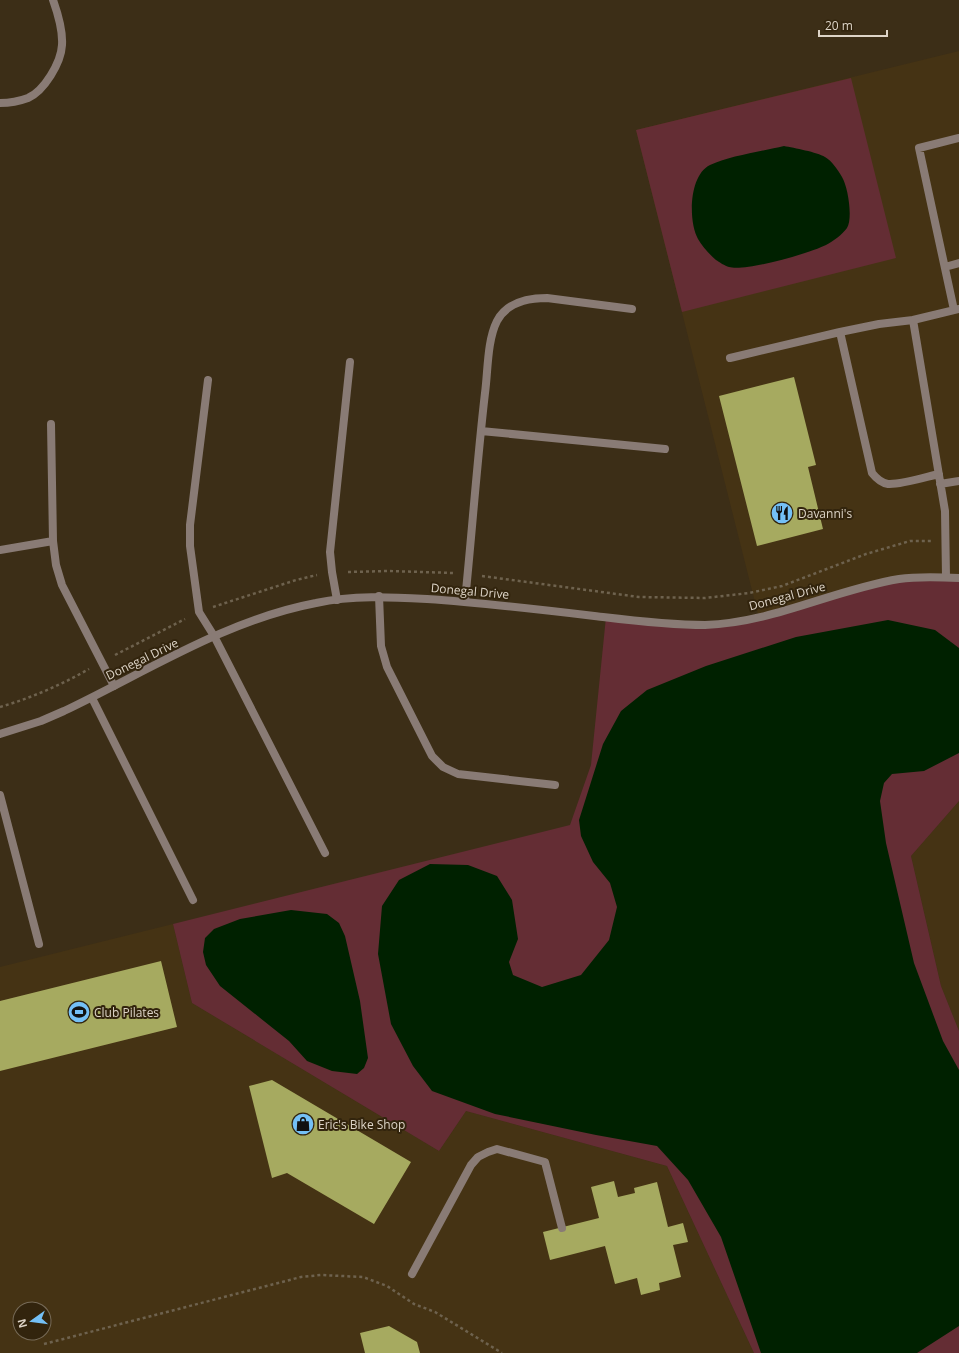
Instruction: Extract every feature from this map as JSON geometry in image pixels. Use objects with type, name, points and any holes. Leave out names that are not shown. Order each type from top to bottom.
[{"type":"street","points":[[0,103],[28,98],[44,85],[56,67],[62,46],[59,19],[53,0]]},
{"type":"street","points":[[730,358],[840,332],[879,324],[913,320],[957,309],[944,267],[919,148],[959,138]]},
{"type":"street","points":[[944,267],[959,263]]},
{"type":"street","points":[[466,602],[481,431],[492,336],[498,320],[508,308],[520,302],[534,298],[547,298],[632,309]]},
{"type":"street","points":[[913,320],[945,511],[946,577]]},
{"type":"street","points":[[840,332],[872,473],[876,479],[886,484],[939,474]]},
{"type":"street","points":[[337,600],[330,552],[350,362]]},
{"type":"street","points":[[208,380],[190,525],[190,546],[199,612],[214,636],[325,853]]},
{"type":"street","points":[[51,424],[53,541],[56,565],[62,585],[114,686]]},
{"type":"street","points":[[481,431],[665,449]]},
{"type":"street","points":[[940,484],[959,480]]},
{"type":"street","points":[[0,550],[53,541]]},
{"type":"street","name":"Donegal Drive","points":[[0,734],[41,721],[92,698],[214,636],[288,609],[316,603],[379,596],[466,602],[658,623],[706,625],[759,618],[849,591],[886,582],[923,577],[959,578]]},
{"type":"street","points":[[379,596],[381,646],[387,666],[432,756],[443,767],[458,774],[555,785]]},
{"type":"street","points":[[92,698],[193,900]]},
{"type":"street","points":[[0,795],[39,944]]},
{"type":"street","points":[[412,1274],[471,1165],[478,1157],[497,1149],[545,1162],[562,1228]]},
{"type":"path","points":[[44,1344],[301,1277],[321,1275],[363,1277],[387,1286],[414,1304],[435,1312],[502,1353]]},
{"type":"shaded area","points":[[959,51],[959,578],[759,618],[636,130]]},
{"type":"shaded area","points":[[851,78],[896,258],[682,312],[636,130]]},
{"type":"shaded area","points":[[784,146],[821,155],[835,166],[844,182],[848,195],[850,217],[847,228],[829,243],[806,253],[749,267],[737,268],[726,266],[716,260],[706,250],[698,239],[695,231],[692,199],[698,178],[703,170],[718,162],[736,156]]},
{"type":"shaded area","points":[[959,578],[959,801],[911,856],[941,986],[959,1031],[959,1353],[754,1353],[667,1166],[466,1111],[439,1151],[192,1003],[173,924],[570,825],[591,765],[606,617],[706,625],[759,618],[899,579]]},
{"type":"shaded area","points":[[888,620],[935,630],[959,648],[959,753],[924,771],[892,774],[884,783],[880,801],[886,843],[914,963],[943,1041],[959,1070],[959,1326],[917,1353],[761,1353],[721,1237],[688,1180],[657,1146],[495,1114],[432,1091],[413,1066],[391,1024],[378,954],[382,906],[399,880],[430,864],[468,865],[497,876],[512,900],[518,939],[509,962],[513,975],[542,987],[581,975],[609,940],[617,907],[610,883],[593,862],[581,836],[579,820],[603,744],[621,711],[647,690],[706,666],[796,637]]},
{"type":"shaded area","points":[[959,801],[959,1031],[941,986],[911,856]]},
{"type":"shaded area","points":[[291,910],[327,914],[339,923],[345,936],[360,1001],[368,1058],[364,1068],[357,1074],[332,1071],[307,1061],[289,1041],[220,986],[206,965],[203,952],[205,938],[214,929],[240,919]]},
{"type":"shaded area","points":[[173,924],[192,1003],[439,1151],[466,1111],[667,1166],[754,1353],[0,1353],[0,967]]},
{"type":"building","points":[[794,377],[816,465],[808,467],[823,529],[757,546],[719,396]]},
{"type":"building","points":[[161,961],[177,1027],[0,1071],[0,1001]]},
{"type":"building","name":"Eric's Bike Shop","points":[[272,1080],[411,1162],[374,1224],[287,1173],[272,1178],[249,1086]]},
{"type":"building","points":[[614,1181],[618,1197],[635,1193],[634,1188],[657,1182],[668,1227],[683,1223],[688,1242],[673,1245],[681,1277],[659,1283],[660,1290],[641,1295],[637,1278],[615,1284],[605,1246],[550,1260],[543,1232],[599,1218],[591,1187]]},
{"type":"building","points":[[389,1326],[417,1342],[420,1353],[365,1353],[360,1333]]},
{"type":"place","name":"Davanni's","points":[[782,513]]},
{"type":"place","name":"Club Pilates","points":[[79,1012]]},
{"type":"place","name":"Eric's Bike Shop","points":[[303,1124]]}]
